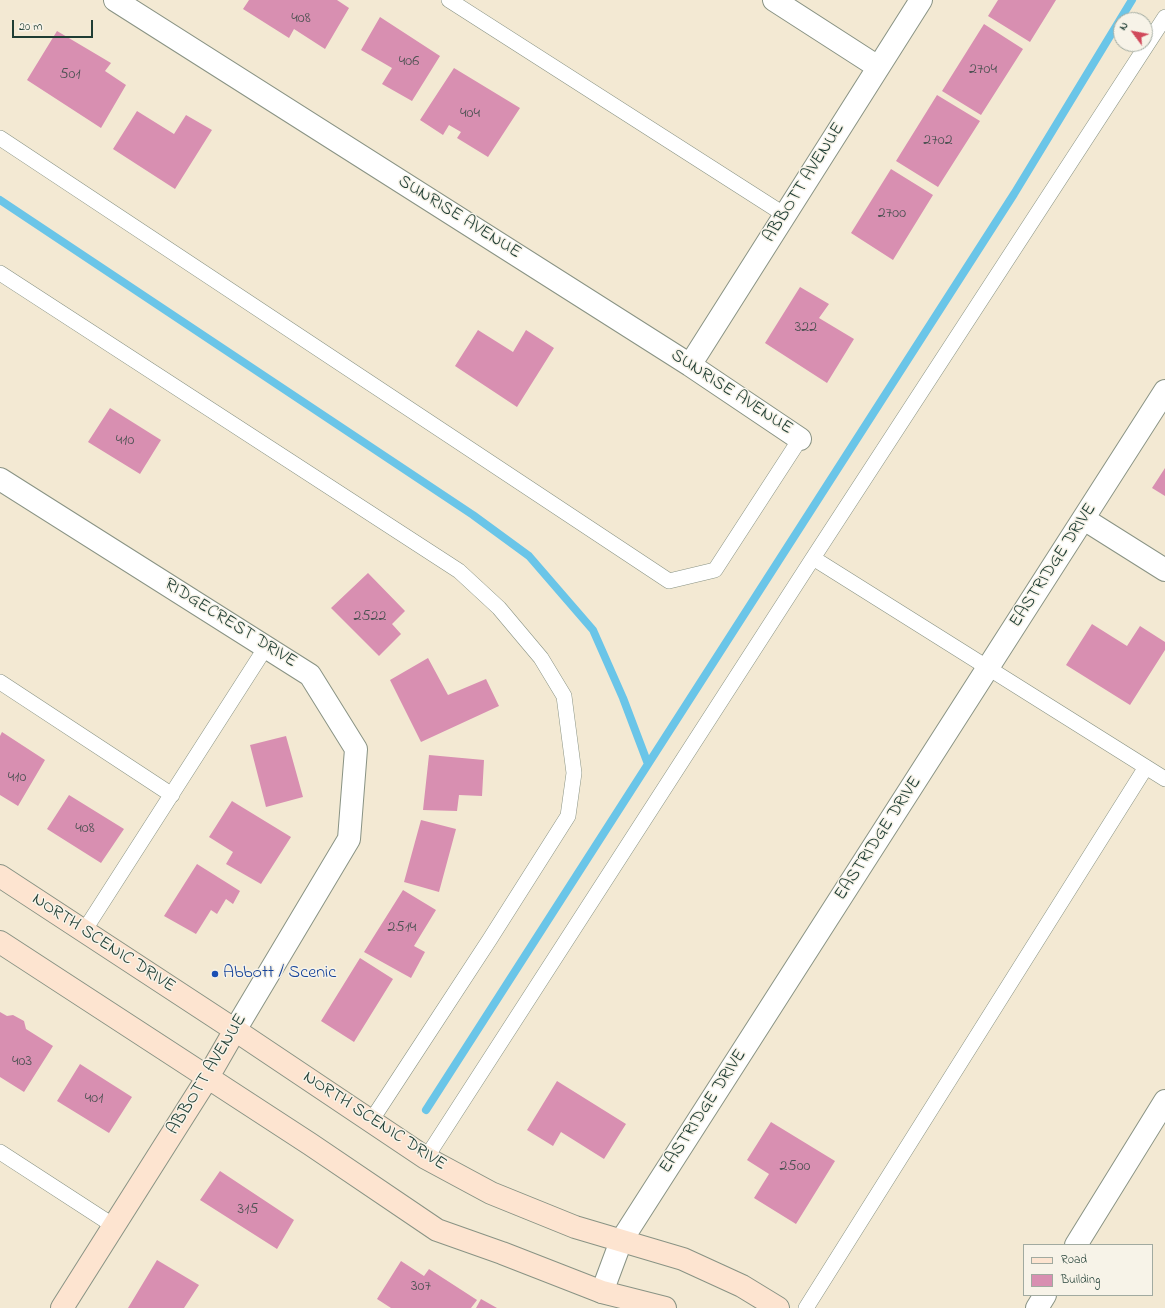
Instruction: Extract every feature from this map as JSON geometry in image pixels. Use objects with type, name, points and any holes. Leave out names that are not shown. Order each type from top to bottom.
[{"type":"main road","name":"NORTH SCENIC DRIVE","points":[[0,876],[235,1030],[426,1158],[491,1193],[575,1228],[683,1259],[742,1286],[778,1308]]},
{"type":"main road","points":[[0,942],[208,1077],[437,1230],[502,1253],[602,1292],[665,1308]]},
{"type":"main road","name":"ABBOTT AVENUE","points":[[62,1308],[208,1077],[235,1030]]},
{"type":"street","name":"SUNRISE AVENUE","points":[[115,0],[690,365],[800,439]]},
{"type":"street","points":[[774,0],[878,67]]},
{"type":"street","name":"ABBOTT AVENUE","points":[[690,365],[921,0]]},
{"type":"street","name":"EASTRIDGE DRIVE","points":[[602,1292],[621,1241],[1165,391]]},
{"type":"street","name":"RIDGECREST DRIVE","points":[[0,478],[310,675],[356,749],[350,839]]},
{"type":"street","points":[[1084,519],[1165,570]]},
{"type":"street","name":"ABBOTT AVENUE","points":[[235,1030],[350,839]]},
{"type":"street","points":[[1077,1244],[1165,1101]]},
{"type":"street","points":[[1037,1308],[1044,1296]]},
{"type":"lane","points":[[449,0],[785,215]]},
{"type":"lane","points":[[426,1158],[813,558],[1165,17]]},
{"type":"lane","points":[[0,138],[669,581],[715,570],[800,439]]},
{"type":"lane","points":[[0,273],[459,571],[499,608],[541,658],[564,696],[574,773],[568,816],[490,939],[371,1121]]},
{"type":"lane","points":[[813,558],[1165,779]]},
{"type":"lane","points":[[84,931],[266,646]]},
{"type":"lane","points":[[0,682],[172,795]]},
{"type":"lane","points":[[806,1308],[1146,767]]},
{"type":"lane","points":[[0,1152],[114,1226]]},
{"type":"building","points":[[249,0],[337,0],[349,8],[325,49],[294,29],[289,38],[243,9]]},
{"type":"building","points":[[998,0],[1056,0],[1030,42],[988,16]]},
{"type":"building","points":[[380,17],[440,56],[412,101],[382,84],[392,68],[361,50]]},
{"type":"building","points":[[984,24],[1023,49],[981,115],[942,91]]},
{"type":"building","points":[[57,31],[111,63],[105,71],[126,85],[101,128],[27,80]]},
{"type":"building","points":[[454,68],[520,108],[488,157],[457,138],[461,132],[449,125],[443,135],[420,120]]},
{"type":"building","points":[[937,95],[980,121],[938,187],[896,161]]},
{"type":"building","points":[[137,111],[174,134],[186,115],[212,130],[175,189],[113,149]]},
{"type":"building","points":[[891,169],[933,195],[893,260],[851,233]]},
{"type":"building","points":[[800,287],[829,304],[819,318],[854,339],[827,383],[765,343]]},
{"type":"building","points":[[478,330],[513,352],[526,330],[554,348],[517,407],[455,366]]},
{"type":"building","points":[[110,408],[161,440],[140,474],[88,442]]},
{"type":"building","points":[[1165,468],[1165,496],[1152,488]]},
{"type":"building","points":[[368,573],[405,611],[392,624],[401,634],[379,656],[331,608]]},
{"type":"building","points":[[1092,624],[1127,646],[1140,626],[1165,642],[1165,650],[1130,705],[1066,665]]},
{"type":"building","points":[[428,658],[448,695],[486,679],[499,706],[421,742],[390,680]]},
{"type":"building","points":[[2,732],[45,760],[18,806],[0,795],[0,736]]},
{"type":"building","points":[[286,736],[303,797],[266,807],[250,745]]},
{"type":"building","points":[[429,755],[484,760],[482,796],[459,795],[457,811],[423,810]]},
{"type":"building","points":[[69,795],[124,829],[101,863],[47,829]]},
{"type":"building","points":[[232,801],[291,837],[261,884],[226,864],[233,852],[209,837]]},
{"type":"building","points":[[421,820],[456,829],[439,892],[404,882]]},
{"type":"building","points":[[197,864],[240,891],[233,904],[226,899],[217,914],[211,910],[196,934],[164,916]]},
{"type":"building","points":[[403,890],[436,910],[414,946],[425,952],[411,978],[364,952]]},
{"type":"building","points":[[360,958],[393,979],[354,1042],[321,1021]]},
{"type":"building","points":[[0,1012],[7,1016],[13,1015],[24,1021],[26,1029],[53,1046],[24,1092],[0,1077]]},
{"type":"building","points":[[80,1064],[132,1097],[109,1133],[57,1101]]},
{"type":"building","points":[[557,1081],[626,1124],[604,1159],[561,1132],[553,1146],[527,1130]]},
{"type":"building","points":[[771,1122],[835,1161],[796,1224],[754,1198],[769,1174],[747,1160]]},
{"type":"building","points":[[220,1171],[294,1220],[277,1249],[200,1200]]},
{"type":"building","points":[[157,1260],[199,1285],[184,1308],[128,1308]]},
{"type":"building","points":[[401,1261],[424,1276],[429,1269],[477,1300],[471,1308],[391,1308],[377,1299]]},
{"type":"building","points":[[481,1299],[497,1308],[476,1308]]},
{"type":"waterway","points":[[426,1110],[1014,194],[1132,0]]},
{"type":"waterway","points":[[0,200],[473,515],[529,556],[593,630],[623,698],[648,764]]},
{"type":"place","name":"Abbott / Scenic","points":[[215,974]]}]
